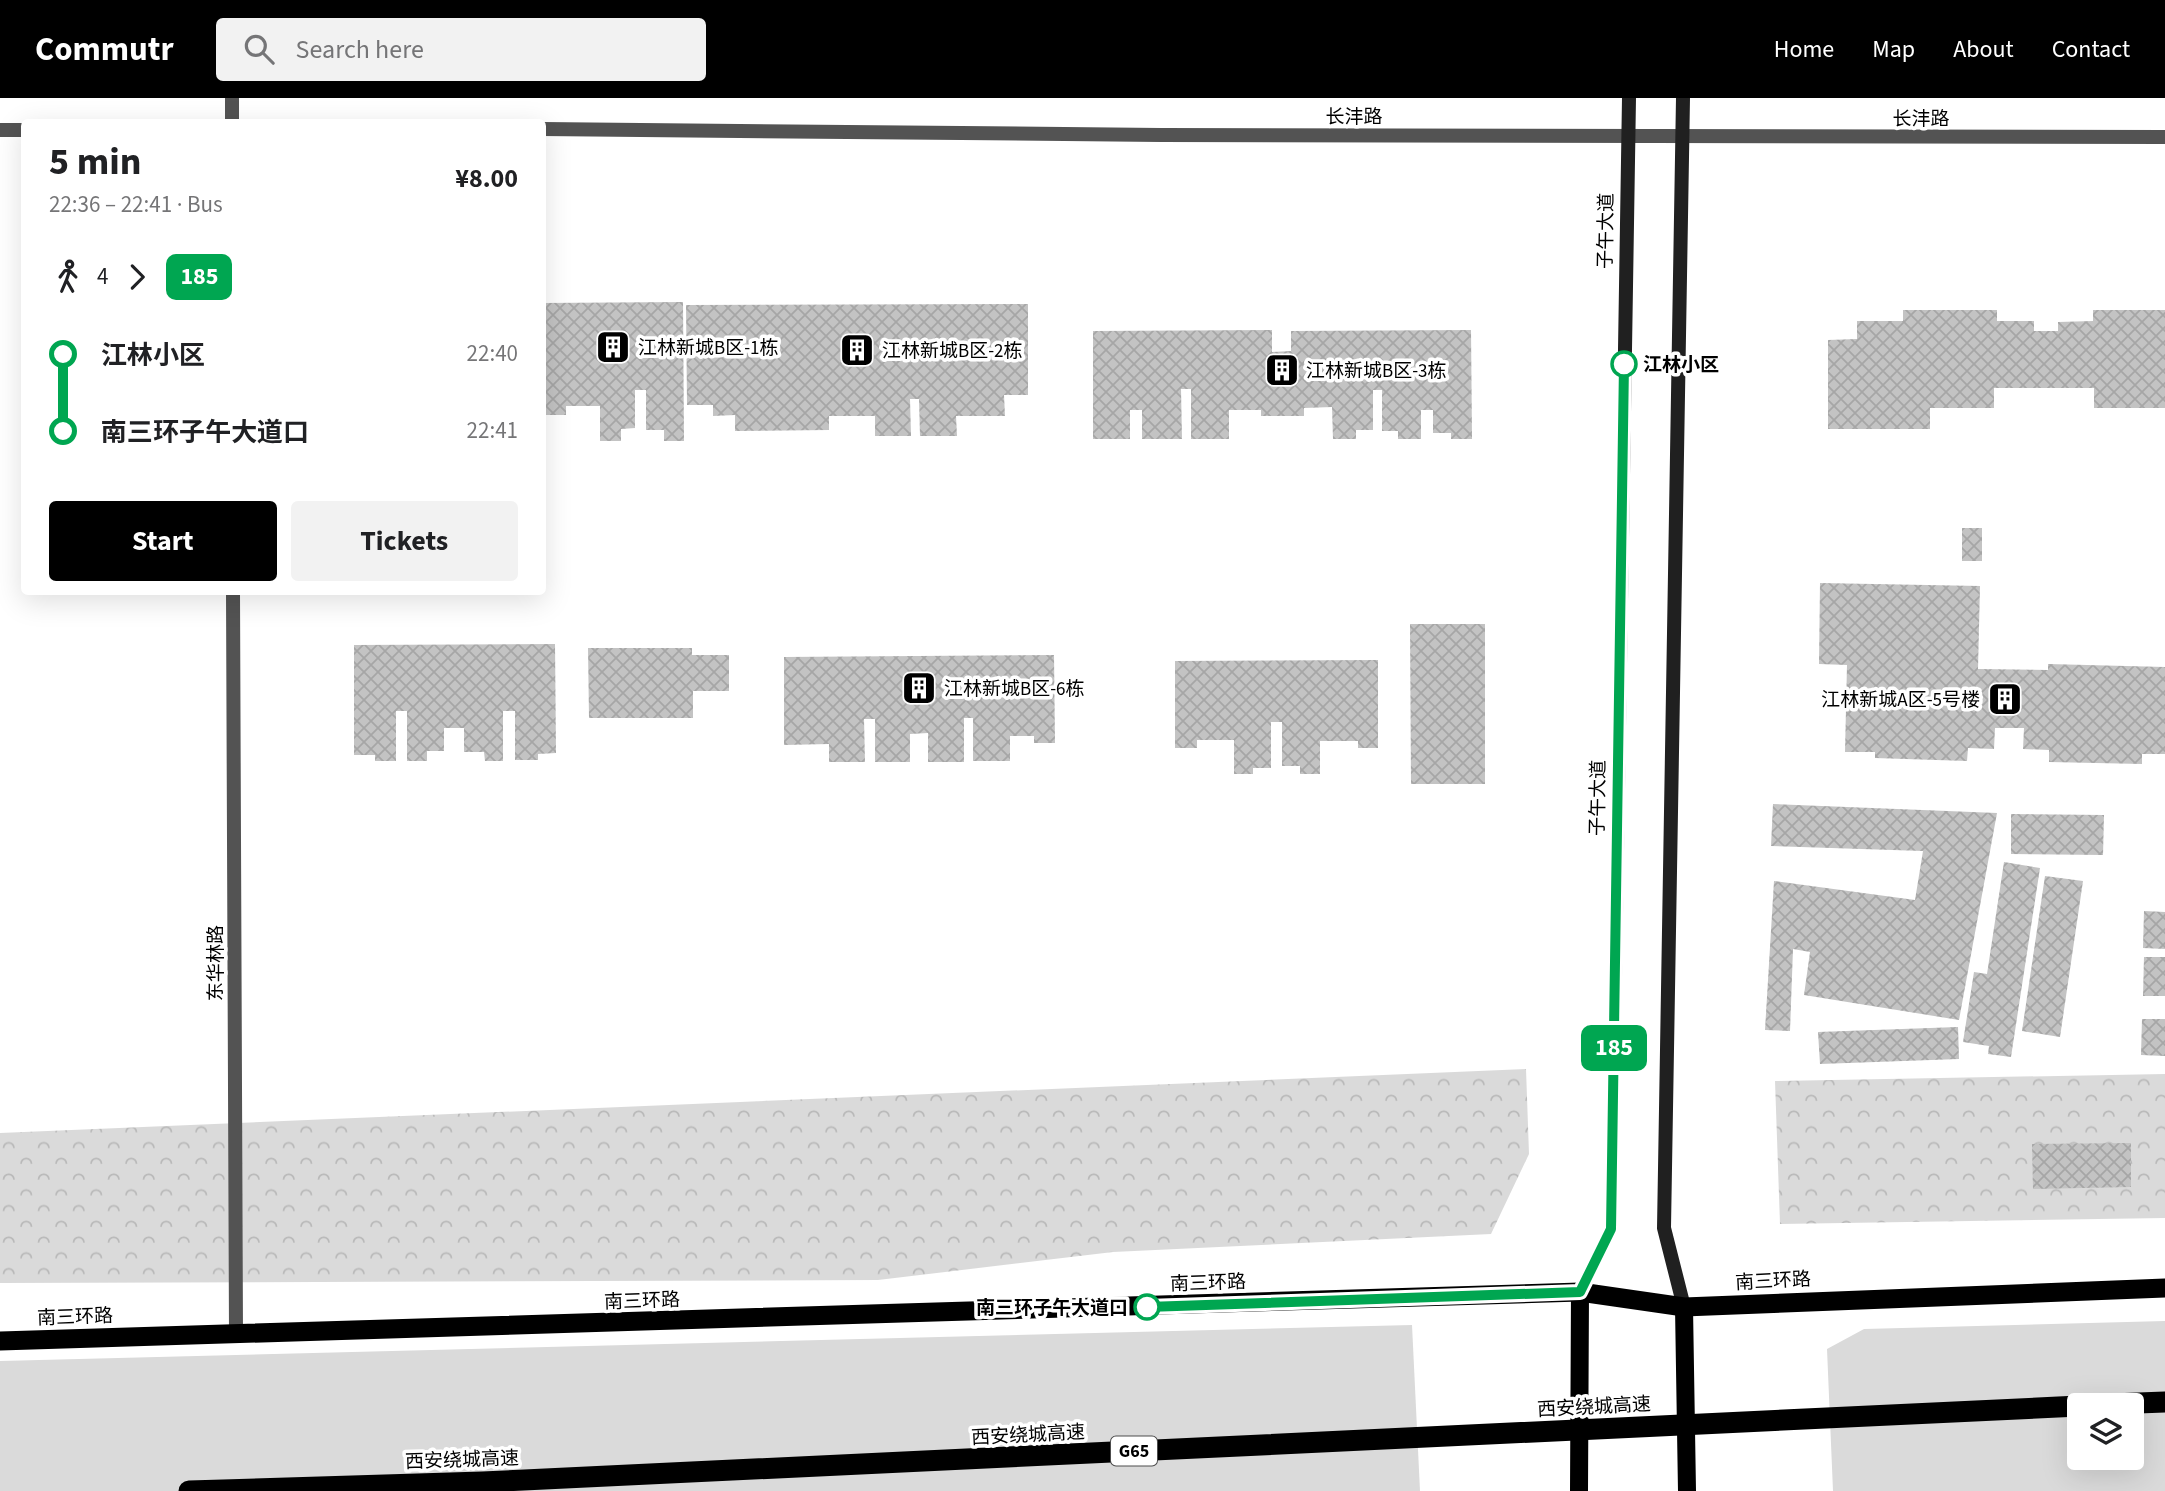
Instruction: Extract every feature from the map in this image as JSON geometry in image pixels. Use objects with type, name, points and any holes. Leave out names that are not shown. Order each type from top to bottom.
[{"type":"highway","name":"南三环路","points":[[0,1341],[1580,1292],[1684,1307],[2165,1288]]},
{"type":"highway","points":[[2144,1403],[2165,1402]]},
{"type":"highway","name":"西安绕城高速","points":[[189,1491],[510,1481],[2067,1406]]},
{"type":"main road","name":"子午大道","points":[[1579,1491],[1580,1292],[1611,1229],[1629,98]]},
{"type":"main road","points":[[1683,98],[1664,1228],[1684,1307],[1687,1491]]},
{"type":"street","points":[[232,98],[232,119]]},
{"type":"street","name":"长沣路","points":[[546,129],[1683,137],[2165,137]]},
{"type":"street","points":[[0,130],[21,130]]},
{"type":"street","name":"东华林路","points":[[233,595],[236,1334]]},
{"type":"green space","points":[[1526,1069],[1529,1154],[1491,1234],[1113,1252],[878,1280],[0,1283],[0,1133]]},
{"type":"green space","points":[[2165,1074],[2165,1218],[1780,1224],[1775,1081]]},
{"type":"green space","points":[[2165,1321],[2165,1491],[1833,1491],[1827,1349],[1864,1329]]},
{"type":"green space","points":[[1412,1325],[1420,1491],[0,1491],[0,1361]]},
{"type":"building","name":"江林新城B区-1栋","points":[[683,302],[684,441],[664,441],[664,430],[646,430],[646,390],[635,390],[635,428],[621,429],[621,441],[600,441],[600,406],[566,406],[566,415],[546,415],[546,303]]},
{"type":"building","name":"江林新城B区-2栋","points":[[1028,304],[1028,395],[1004,395],[1005,416],[956,416],[957,436],[920,436],[919,399],[910,399],[911,436],[875,436],[875,416],[829,416],[829,430],[735,431],[735,415],[713,416],[713,405],[687,405],[686,305]]},
{"type":"building","points":[[1903,310],[1997,310],[1997,321],[2034,321],[2034,331],[2058,331],[2058,322],[2093,321],[2093,310],[2165,310],[2165,408],[2094,408],[2094,388],[1994,388],[1994,408],[1930,408],[1930,429],[1828,429],[1828,340],[1857,339],[1857,321],[1903,321]]},
{"type":"building","name":"江林新城B区-3栋","points":[[1272,330],[1272,352],[1291,351],[1291,331],[1471,330],[1472,439],[1451,439],[1451,433],[1433,433],[1433,410],[1421,410],[1421,439],[1398,439],[1398,431],[1382,431],[1382,390],[1373,390],[1373,430],[1356,430],[1356,439],[1333,439],[1332,407],[1304,408],[1304,416],[1261,416],[1261,410],[1229,410],[1229,439],[1191,439],[1191,389],[1181,389],[1182,439],[1142,439],[1142,410],[1130,410],[1130,439],[1093,439],[1093,331]]},
{"type":"building","points":[[1962,528],[1982,528],[1982,561],[1962,561]]},
{"type":"building","name":"江林新城A区-5号楼","points":[[1820,583],[1980,586],[1978,669],[2048,670],[2048,664],[2165,667],[2165,754],[2142,754],[2142,764],[2049,762],[2049,750],[2023,749],[2024,728],[1995,728],[1994,749],[1968,748],[1967,761],[1875,758],[1875,752],[1845,752],[1847,665],[1819,664]]},
{"type":"building","points":[[1410,624],[1485,624],[1485,784],[1411,784]]},
{"type":"building","points":[[555,644],[556,753],[538,754],[538,760],[515,760],[515,711],[503,711],[503,761],[485,761],[484,752],[464,752],[464,728],[444,728],[444,751],[427,751],[427,761],[407,761],[407,711],[396,711],[396,761],[375,761],[375,755],[354,755],[354,645]]},
{"type":"building","points":[[588,648],[692,648],[692,655],[729,655],[729,691],[693,691],[693,718],[589,718]]},
{"type":"building","name":"江林新城B区-6栋","points":[[1054,655],[1055,743],[1034,743],[1034,736],[1010,736],[1010,761],[973,761],[973,718],[964,718],[964,762],[928,762],[928,733],[910,734],[910,762],[875,762],[875,719],[864,719],[865,762],[829,762],[829,744],[784,745],[784,657]]},
{"type":"building","points":[[1378,660],[1378,748],[1358,748],[1358,741],[1320,741],[1320,774],[1300,774],[1300,766],[1282,766],[1282,722],[1271,722],[1271,768],[1253,768],[1253,774],[1234,774],[1234,740],[1197,740],[1197,748],[1175,748],[1175,661]]},
{"type":"building","points":[[1773,804],[1997,813],[1959,1020],[1804,995],[1810,952],[1793,949],[1790,1031],[1765,1030],[1774,881],[1915,900],[1923,851],[1771,846]]},
{"type":"building","points":[[2011,814],[2104,815],[2103,855],[2011,854]]},
{"type":"building","points":[[2004,862],[2040,868],[2011,1057],[1988,1054],[1989,1046],[1963,1042],[1974,972],[1987,974]]},
{"type":"building","points":[[2045,876],[2083,881],[2060,1037],[2022,1031]]},
{"type":"building","points":[[2144,911],[2165,912],[2165,949],[2143,948]]},
{"type":"building","points":[[2144,957],[2165,957],[2165,996],[2143,996]]},
{"type":"building","points":[[2142,1019],[2165,1019],[2165,1056],[2141,1055]]},
{"type":"building","points":[[1958,1027],[1959,1059],[1820,1064],[1818,1032]]},
{"type":"building","points":[[2131,1143],[2131,1187],[2033,1189],[2032,1144]]},
{"type":"bus line","name":"185","points":[[1147,1307],[1580,1292],[1611,1229],[1624,364]]},
{"type":"place","name":"江林新城B区-1栋","points":[[613,347]]},
{"type":"place","name":"江林新城B区-2栋","points":[[857,350]]},
{"type":"place","name":"江林小区","points":[[1624,364]]},
{"type":"place","name":"江林新城B区-3栋","points":[[1282,370]]},
{"type":"place","name":"江林新城B区-6栋","points":[[919,688]]},
{"type":"place","name":"江林新城A区-5号楼","points":[[2005,699]]},
{"type":"place","name":"南三环子午大道口","points":[[1147,1307]]}]
